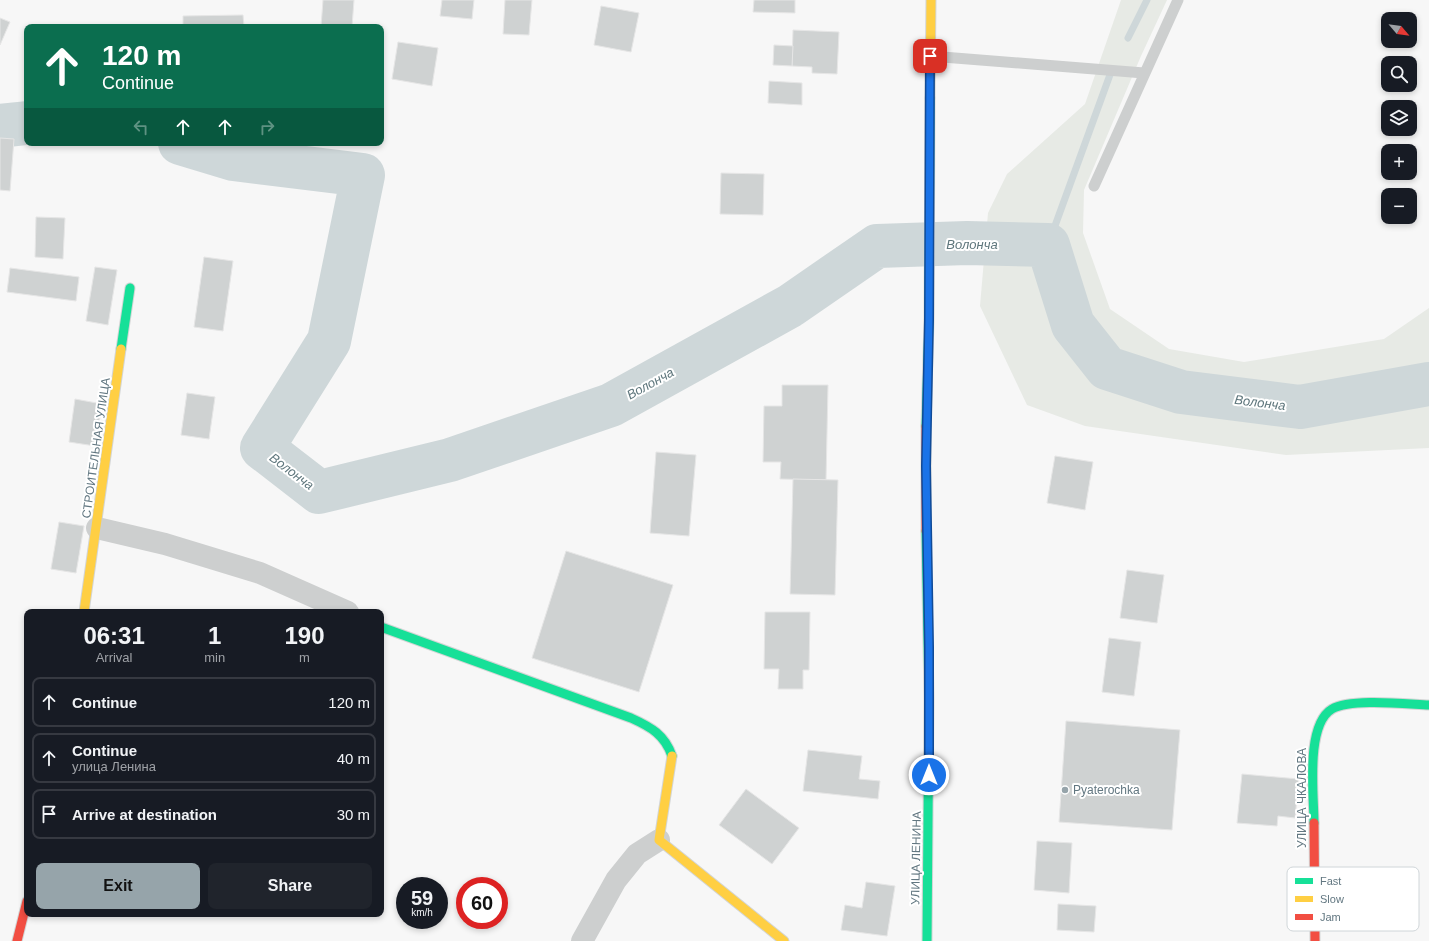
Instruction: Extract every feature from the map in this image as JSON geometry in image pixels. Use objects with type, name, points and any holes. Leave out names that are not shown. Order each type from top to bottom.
[{"type":"street","points":[[930,56],[931,0]]},
{"type":"street","name":"УЛИЦА ЛЕНИНА","points":[[927,941],[930,699],[926,466],[929,320],[930,56]]},
{"type":"street","name":"СТРОИТЕЛЬНАЯ УЛИЦА","points":[[84,609],[130,288]]},
{"type":"street","points":[[97,528],[165,544],[260,574],[341,609]]},
{"type":"street","points":[[384,627],[406,637],[631,718],[658,730],[668,742],[672,756],[664,797],[659,840]]},
{"type":"street","name":"УЛИЦА ЧКАЛОВА","points":[[1315,867],[1314,744],[1320,725],[1332,709],[1353,704],[1429,704]]},
{"type":"street","points":[[582,941],[616,880],[637,854],[659,840]]},
{"type":"street","points":[[659,840],[784,941]]},
{"type":"street","points":[[17,941],[24,913]]},
{"type":"street","name":"УЛИЦА ЧКАЛОВА","points":[[1315,931],[1315,941]]},
{"type":"lane","points":[[1094,186],[1178,0]]},
{"type":"lane","points":[[930,56],[1144,73]]},
{"type":"shaded area","points":[[1121,0],[1167,0],[1141,56],[1084,190],[1083,233],[1110,309],[1169,349],[1244,362],[1384,339],[1429,308],[1429,448],[1286,455],[1085,426],[1027,405],[980,306],[988,213],[1007,174],[1085,104]]},
{"type":"building","points":[[323,0],[354,0],[352,24],[321,24]]},
{"type":"building","points":[[442,0],[474,0],[472,19],[440,16]]},
{"type":"building","points":[[505,0],[532,0],[529,35],[503,34]]},
{"type":"building","points":[[754,0],[795,0],[795,13],[753,12]]},
{"type":"building","points":[[601,6],[639,13],[631,52],[594,45]]},
{"type":"building","points":[[243,15],[244,24],[183,24],[183,16]]},
{"type":"building","points":[[0,18],[10,22],[0,45]]},
{"type":"building","points":[[793,30],[839,32],[837,74],[812,73],[812,67],[792,66]]},
{"type":"building","points":[[398,42],[438,48],[432,86],[392,79]]},
{"type":"building","points":[[774,45],[793,46],[792,66],[773,65]]},
{"type":"building","points":[[769,81],[802,83],[802,105],[768,103]]},
{"type":"building","points":[[0,138],[14,139],[10,191],[0,190]]},
{"type":"building","points":[[721,173],[764,174],[763,215],[720,214]]},
{"type":"building","points":[[36,217],[65,218],[63,259],[35,257]]},
{"type":"building","points":[[204,257],[233,261],[223,331],[194,327]]},
{"type":"building","points":[[95,267],[117,270],[108,325],[86,321]]},
{"type":"building","points":[[10,268],[79,277],[76,301],[7,292]]},
{"type":"building","points":[[782,385],[828,385],[826,480],[780,479],[781,462],[763,462],[764,406],[782,406]]},
{"type":"building","points":[[187,393],[215,397],[209,439],[181,435]]},
{"type":"building","points":[[75,399],[102,404],[95,446],[69,442]]},
{"type":"building","points":[[656,452],[696,455],[689,536],[650,533]]},
{"type":"building","points":[[1055,456],[1093,462],[1085,510],[1047,503]]},
{"type":"building","points":[[793,479],[838,480],[835,595],[790,594]]},
{"type":"building","points":[[59,522],[84,526],[76,573],[51,569]]},
{"type":"building","points":[[566,551],[673,585],[639,692],[532,658]]},
{"type":"building","points":[[1127,570],[1164,575],[1157,623],[1120,618]]},
{"type":"building","points":[[765,612],[810,612],[809,670],[803,670],[803,689],[778,689],[779,669],[764,669]]},
{"type":"building","points":[[1109,638],[1141,642],[1134,696],[1102,692]]},
{"type":"building","points":[[1066,721],[1180,730],[1172,830],[1059,822]]},
{"type":"building","points":[[808,750],[862,756],[859,779],[880,781],[878,799],[803,791]]},
{"type":"building","points":[[1242,774],[1299,779],[1295,818],[1278,816],[1277,826],[1237,823]]},
{"type":"building","points":[[746,789],[799,828],[772,864],[719,825]]},
{"type":"building","points":[[1037,841],[1072,843],[1069,893],[1034,890]]},
{"type":"building","points":[[866,882],[895,886],[887,936],[841,930],[845,905],[862,908]]},
{"type":"building","points":[[1058,904],[1096,906],[1094,932],[1057,930]]},
{"type":"waterway","points":[[1128,38],[1147,0]]},
{"type":"waterway","points":[[1048,245],[1111,72]]},
{"type":"waterway","name":"Волонча","points":[[0,126],[24,123]]},
{"type":"waterway","name":"Волонча","points":[[190,146],[233,159],[363,175],[329,341],[262,448],[319,492],[450,460],[611,405],[790,306],[877,246],[967,243],[1048,245],[1073,325],[1107,368],[1181,392],[1300,407],[1429,384]]},
{"type":"traffic: fast","points":[[926,426],[929,320],[930,98]]},
{"type":"traffic: fast","points":[[121,349],[130,288]]},
{"type":"traffic: fast","points":[[926,531],[929,699],[927,941]]},
{"type":"traffic: fast","points":[[384,628],[631,718],[656,732],[665,742],[672,756]]},
{"type":"traffic: fast","points":[[1314,823],[1314,745],[1323,717],[1332,709],[1352,704],[1379,702],[1429,705]]},
{"type":"traffic: slow","points":[[930,98],[931,0]]},
{"type":"traffic: slow","points":[[84,609],[121,349]]},
{"type":"traffic: slow","points":[[672,756],[659,840],[784,941]]},
{"type":"traffic: jam","points":[[926,426],[926,531]]},
{"type":"traffic: jam","points":[[1314,823],[1314,867]]},
{"type":"traffic: jam","points":[[17,941],[24,913]]},
{"type":"traffic: jam","points":[[1315,931],[1315,941]]},
{"type":"place","name":"Pyaterochka","points":[[1065,790]]},
{"type":"route","points":[[929,775],[930,699],[926,466],[929,320],[930,56]]}]
